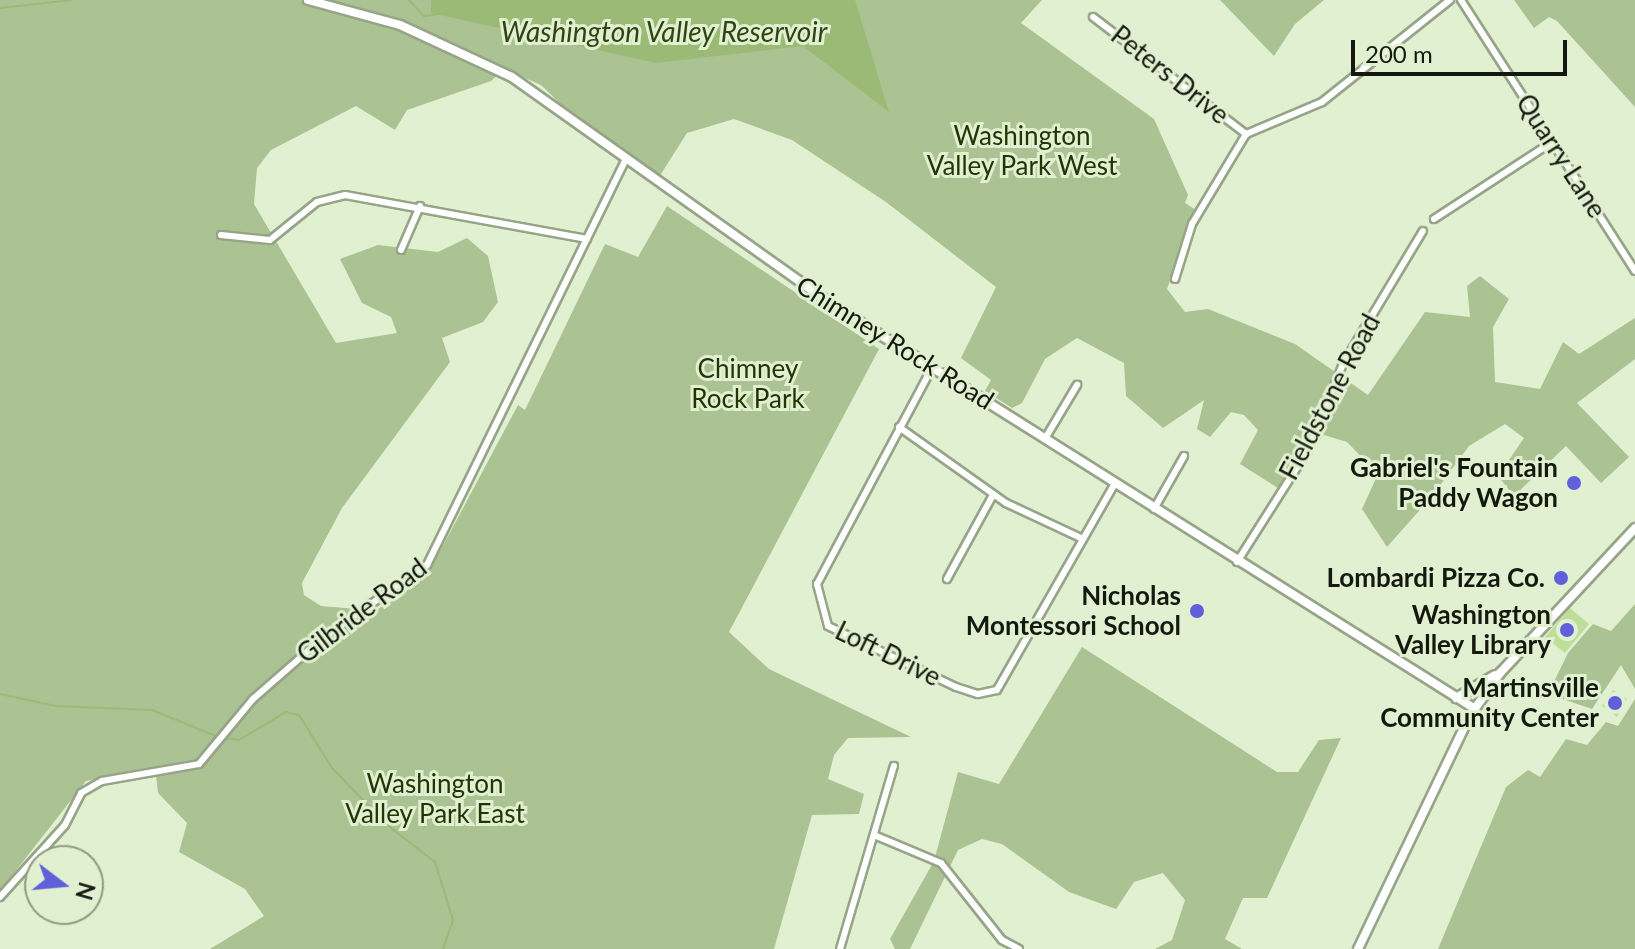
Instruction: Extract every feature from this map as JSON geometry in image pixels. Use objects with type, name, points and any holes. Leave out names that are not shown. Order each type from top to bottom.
[{"type":"street","name":"Chimney Rock Road","points":[[308,0],[400,25],[512,77],[624,162],[933,366],[1236,563],[1475,709]]},
{"type":"street","points":[[1175,279],[1192,224],[1246,134],[1322,102],[1450,0]]},
{"type":"street","name":"Quarry Lane","points":[[1461,0],[1635,271]]},
{"type":"street","name":"Peters Drive","points":[[1093,17],[1246,134]]},
{"type":"street","points":[[1434,219],[1552,142]]},
{"type":"street","name":"Gilbride Road","points":[[0,897],[65,825],[81,793],[102,781],[199,764],[217,747],[232,725],[324,637],[408,582],[440,548],[624,162]]},
{"type":"street","points":[[221,235],[270,240],[331,197],[420,206],[587,239]]},
{"type":"street","points":[[401,250],[420,206]]},
{"type":"street","name":"Fieldstone Road","points":[[1236,563],[1308,450],[1343,364],[1423,231]]},
{"type":"street","name":"Loft Drive","points":[[933,366],[817,584],[820,613],[847,638],[956,687],[987,694],[1011,672],[1115,483]]},
{"type":"street","points":[[1046,437],[1077,385]]},
{"type":"street","points":[[899,427],[993,495],[1083,539]]},
{"type":"street","points":[[1154,510],[1184,456]]},
{"type":"street","points":[[947,579],[993,495]]},
{"type":"street","points":[[1358,949],[1475,709],[1500,673],[1635,528]]},
{"type":"street","points":[[1456,698],[1500,673]]},
{"type":"street","points":[[840,949],[894,766]]},
{"type":"street","points":[[874,835],[941,863],[1002,940],[1019,949]]},
{"type":"green space","points":[[0,0],[1042,0],[1021,23],[1154,119],[1188,195],[1185,203],[1196,210],[1167,289],[1185,312],[1208,309],[1295,344],[1368,395],[1425,312],[1470,317],[1467,286],[1480,276],[1509,299],[1493,327],[1495,382],[1540,389],[1563,342],[1579,354],[1635,318],[1635,359],[1577,403],[1629,457],[1601,483],[1566,446],[1514,496],[1498,476],[1524,438],[1505,424],[1469,446],[1441,484],[1450,510],[1434,494],[1387,547],[1362,509],[1378,474],[1347,442],[1324,435],[1281,490],[1240,464],[1258,430],[1244,415],[1231,412],[1210,437],[1197,429],[1204,400],[1163,428],[1126,396],[1124,363],[1077,338],[1045,359],[1022,403],[1012,408],[985,391],[991,380],[961,358],[996,287],[886,202],[792,140],[734,119],[687,133],[659,177],[577,120],[541,85],[504,69],[491,81],[407,110],[395,130],[356,106],[271,150],[257,168],[254,204],[336,343],[397,333],[391,317],[362,303],[340,259],[378,245],[438,252],[467,238],[488,256],[498,302],[483,322],[442,338],[450,362],[342,508],[302,583],[304,595],[321,606],[357,609],[362,618],[401,596],[431,568],[518,405],[525,410],[605,244],[638,257],[667,206],[879,349],[729,632],[769,669],[911,737],[848,738],[834,755],[828,779],[864,794],[859,814],[812,815],[774,949],[210,949],[264,916],[245,889],[179,852],[187,823],[158,793],[155,767],[86,781],[36,845],[24,845],[24,860],[0,891]]},
{"type":"green space","points":[[1220,0],[1324,0],[1295,24],[1274,56]]},
{"type":"green space","points":[[1514,0],[1635,0],[1635,107],[1557,21],[1549,17],[1534,28]]},
{"type":"green space","points":[[1635,604],[1635,689],[1621,665],[1592,709],[1548,694],[1568,653],[1593,624],[1611,631]]},
{"type":"green space","points":[[1082,647],[1277,772],[1298,772],[1319,740],[1341,738],[1267,898],[1243,898],[1225,939],[1242,949],[1155,949],[1172,940],[1185,900],[1163,873],[1134,882],[1116,909],[1069,892],[1002,844],[982,839],[958,850],[910,949],[895,949],[890,939],[934,861],[958,772],[999,784]]},
{"type":"green space","points":[[1635,699],[1635,949],[1438,949],[1506,787],[1528,770],[1540,777],[1566,739],[1587,745],[1606,722],[1618,726]]},
{"type":"water","name":"Washington Valley Reservoir","points":[[431,0],[855,0],[889,112],[803,46],[656,63],[431,13]]},
{"type":"building","name":"Washington Valley Library","points":[[1570,608],[1589,624],[1565,653],[1545,637]]},
{"type":"building","name":"Martinsville Community Center","points":[[1613,690],[1627,699],[1617,717],[1602,706]]},
{"type":"waterway","points":[[0,8],[72,0]]},
{"type":"waterway","points":[[409,0],[424,16],[439,14]]},
{"type":"waterway","points":[[0,694],[56,706],[152,710],[218,737]]},
{"type":"waterway","points":[[224,738],[239,740],[286,712],[299,715],[332,768],[386,824],[435,862],[453,920],[443,949]]},
{"type":"place","name":"Gabriel's Fountain Paddy Wagon","points":[[1574,483]]},
{"type":"place","name":"Lombardi Pizza Co.","points":[[1561,578]]},
{"type":"place","name":"Nicholas Montessori School","points":[[1197,611]]},
{"type":"place","name":"Washington Valley Library","points":[[1567,630]]},
{"type":"place","name":"Martinsville Community Center","points":[[1615,703]]},
{"type":"park label","name":"Washington Valley Park West","points":[[1022,151]]},
{"type":"park label","name":"Chimney Rock Park","points":[[748,384]]},
{"type":"park label","name":"Washington Valley Park East","points":[[435,799]]}]
